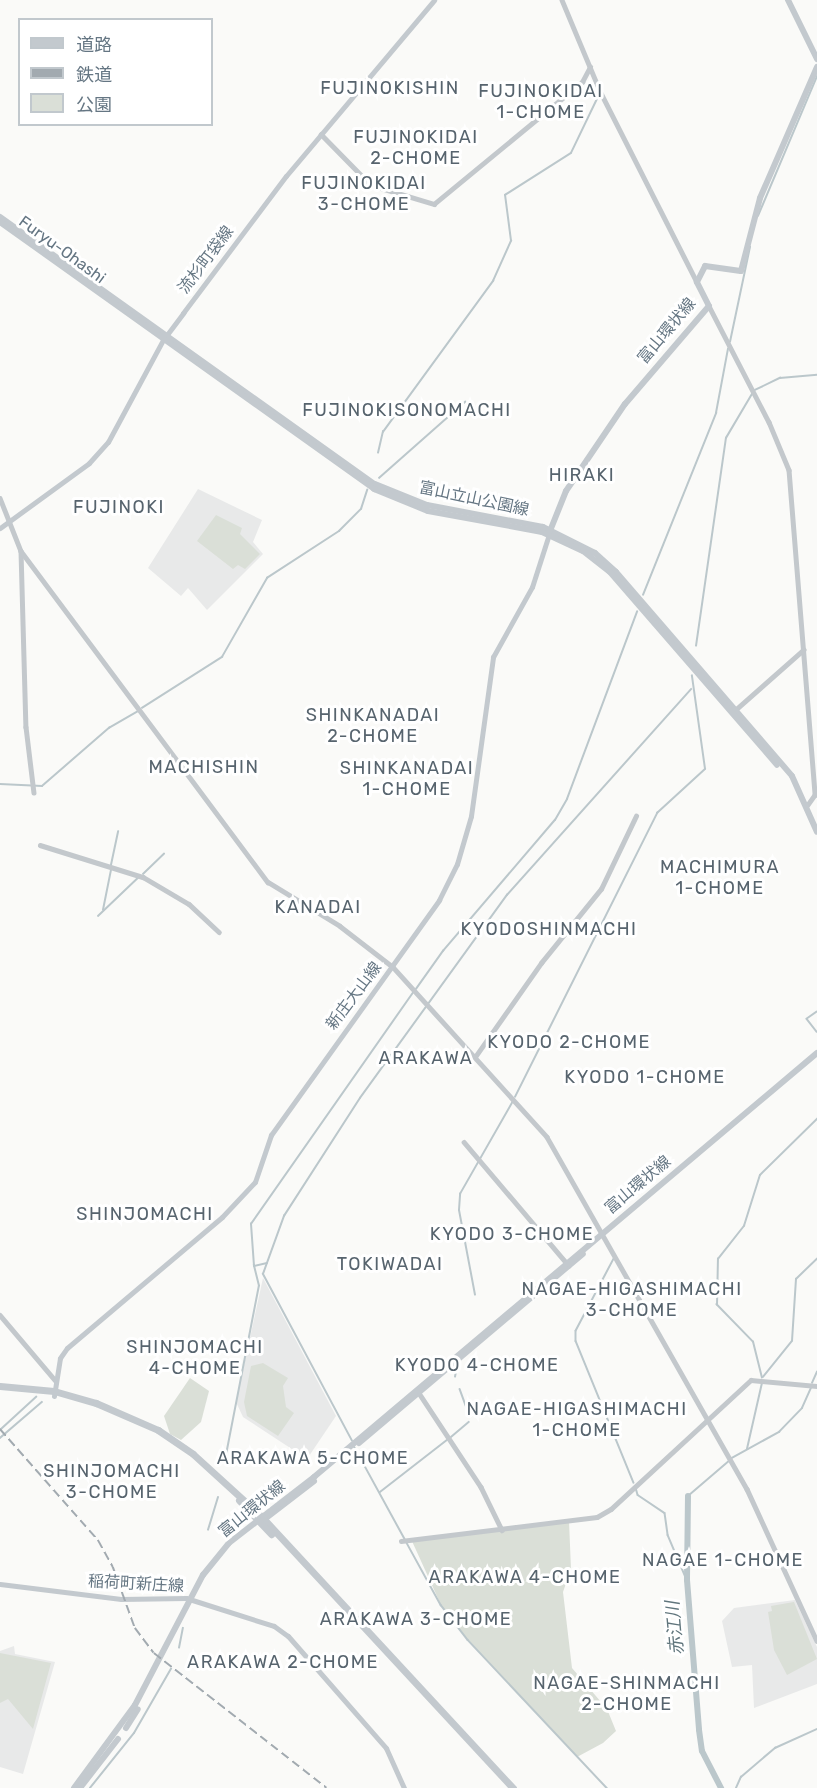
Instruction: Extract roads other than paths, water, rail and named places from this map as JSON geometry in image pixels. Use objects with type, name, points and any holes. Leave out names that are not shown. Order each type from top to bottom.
[{"type":"highway","points":[[0,1387],[54,1393],[115,1414],[159,1436],[210,1473],[261,1520],[513,1788]]},
{"type":"highway","points":[[261,1520],[508,1788]]},
{"type":"main road","name":"流杉町袋線","points":[[0,528],[89,463],[108,442],[165,338],[321,134],[434,0]]},
{"type":"main road","points":[[788,0],[817,59]]},
{"type":"main road","name":"富山環状線","points":[[550,532],[566,491],[625,404],[709,306],[697,282],[705,266],[741,271],[760,198],[817,68]]},
{"type":"main road","name":"Furyu-Ohashi","points":[[0,217],[14,230]]},
{"type":"main road","name":"Furyu-Ohashi","points":[[0,222],[62,264],[108,300]]},
{"type":"main road","name":"富山立山公園線","points":[[62,264],[386,496],[428,511],[550,532],[583,551],[604,567],[801,792],[817,832]]},
{"type":"main road","name":"富山立山公園線","points":[[108,300],[165,338]]},
{"type":"main road","name":"新庄大山線","points":[[54,1393],[55,1380],[67,1348],[245,1194],[255,1182],[271,1135],[420,931],[457,864],[471,816],[493,657],[531,587],[550,532]]},
{"type":"main road","name":"富山環状線","points":[[604,1234],[817,1053]]},
{"type":"main road","name":"富山環状線","points":[[353,1445],[567,1264],[817,1059]]},
{"type":"main road","name":"富山環状線","points":[[80,1788],[137,1706],[192,1600],[222,1555],[261,1520],[419,1393],[567,1264]]},
{"type":"main road","name":"稲荷町新庄線","points":[[0,1584],[121,1599],[192,1600],[245,1614],[288,1636],[386,1748],[404,1788]]},
{"type":"main road","name":"富山環状線","points":[[74,1788],[137,1706]]},
{"type":"street","points":[[562,0],[595,78],[697,282]]},
{"type":"street","points":[[582,82],[590,67]]},
{"type":"street","points":[[321,134],[371,185],[434,204],[582,82],[595,78]]},
{"type":"street","points":[[709,306],[774,430],[789,470],[815,795],[808,805]]},
{"type":"street","points":[[0,498],[21,551],[268,882],[340,926],[393,967],[416,989],[547,1137],[747,1489],[817,1641]]},
{"type":"street","points":[[21,551],[26,727],[34,793]]},
{"type":"street","points":[[733,712],[804,650]]},
{"type":"street","points":[[810,726],[817,730]]},
{"type":"street","points":[[475,1057],[535,972],[601,889],[636,816]]},
{"type":"street","points":[[40,845],[143,877],[189,904],[219,932]]},
{"type":"street","points":[[464,1142],[567,1264]]},
{"type":"street","points":[[0,1315],[55,1380]]},
{"type":"street","points":[[401,1540],[502,1530],[605,1513],[751,1380],[817,1386]]},
{"type":"street","points":[[419,1393],[482,1487],[502,1530]]},
{"type":"waterway","points":[[758,216],[817,76]]},
{"type":"waterway","points":[[378,453],[383,432],[493,281],[511,241],[505,195],[571,153],[598,97]]},
{"type":"waterway","points":[[730,342],[750,247]]},
{"type":"waterway","points":[[643,595],[716,413],[728,349]]},
{"type":"waterway","points":[[755,390],[780,378],[817,375]]},
{"type":"waterway","points":[[696,646],[726,438],[752,394]]},
{"type":"waterway","points":[[379,478],[465,402]]},
{"type":"waterway","points":[[142,708],[222,657],[267,578],[339,531],[361,509],[367,490]]},
{"type":"waterway","points":[[416,989],[443,951],[555,820],[567,799],[637,612]]},
{"type":"waterway","points":[[515,1097],[657,813],[705,769],[692,676]]},
{"type":"waterway","points":[[352,1441],[263,1274],[284,1216],[360,1098],[507,895],[691,689]]},
{"type":"waterway","points":[[0,784],[42,786],[109,728],[138,711]]},
{"type":"waterway","points":[[111,865],[118,832]]},
{"type":"waterway","points":[[143,874],[164,854]]},
{"type":"waterway","points":[[103,910],[111,870]]},
{"type":"waterway","points":[[98,916],[139,877]]},
{"type":"waterway","points":[[254,1266],[251,1224],[413,993]]},
{"type":"waterway","points":[[817,1012],[807,1019],[817,1032]]},
{"type":"waterway","points":[[475,1295],[459,1210],[460,1194],[513,1101]]},
{"type":"waterway","points":[[762,1378],[753,1342],[717,1305],[718,1259],[744,1226],[760,1175],[817,1119]]},
{"type":"waterway","points":[[614,1259],[576,1331],[576,1341],[634,1483]]},
{"type":"waterway","points":[[763,1377],[792,1341],[796,1279],[817,1259]]},
{"type":"waterway","points":[[226,1455],[259,1286],[254,1266],[267,1263]]},
{"type":"waterway","points":[[455,1377],[457,1367]]},
{"type":"waterway","points":[[812,1383],[817,1372]]},
{"type":"waterway","points":[[747,1449],[762,1383]]},
{"type":"waterway","points":[[732,1458],[779,1432],[802,1408],[811,1388]]},
{"type":"waterway","points":[[460,1389],[469,1414]]},
{"type":"waterway","points":[[0,1430],[36,1397]]},
{"type":"waterway","points":[[0,1438],[42,1402]]},
{"type":"waterway","points":[[451,1437],[469,1422]]},
{"type":"waterway","points":[[380,1492],[447,1440]]},
{"type":"waterway","points":[[354,1446],[405,1539]]},
{"type":"waterway","points":[[688,1496],[729,1461]]},
{"type":"waterway","points":[[636,1488],[638,1495],[665,1513],[668,1535],[687,1580]]},
{"type":"waterway","name":"赤江川","points":[[688,1496],[687,1580],[699,1730],[702,1751],[721,1788]]},
{"type":"waterway","points":[[208,1530],[218,1498]]},
{"type":"waterway","points":[[407,1543],[441,1605],[468,1640],[607,1788]]},
{"type":"waterway","points":[[179,1648],[183,1628]]},
{"type":"waterway","points":[[90,1788],[134,1733],[171,1669]]},
{"type":"waterway","points":[[736,1788],[741,1777],[775,1748],[817,1729]]},
{"type":"railway","points":[[0,1429],[98,1540],[113,1567],[135,1628],[154,1653],[327,1788]]},
{"type":"district","name":"FUJINOKISHIN","points":[[390,88]]},
{"type":"district","name":"FUJINOKIDAI 1-CHOME","points":[[541,102]]},
{"type":"district","name":"FUJINOKIDAI 2-CHOME","points":[[416,148]]},
{"type":"district","name":"FUJINOKIDAI 3-CHOME","points":[[364,194]]},
{"type":"district","name":"FUJINOKISONOMACHI","points":[[407,410]]},
{"type":"district","name":"HIRAKI","points":[[582,475]]},
{"type":"district","name":"FUJINOKI","points":[[119,507]]},
{"type":"district","name":"SHINKANADAI 2-CHOME","points":[[373,726]]},
{"type":"district","name":"MACHISHIN","points":[[204,767]]},
{"type":"district","name":"SHINKANADAI 1-CHOME","points":[[407,779]]},
{"type":"district","name":"MACHIMURA 1-CHOME","points":[[720,878]]},
{"type":"district","name":"KANADAI","points":[[318,907]]},
{"type":"district","name":"KYODOSHINMACHI","points":[[549,929]]},
{"type":"district","name":"KYODO 2-CHOME","points":[[569,1042]]},
{"type":"district","name":"ARAKAWA","points":[[426,1058]]},
{"type":"district","name":"KYODO 1-CHOME","points":[[645,1077]]},
{"type":"district","name":"SHINJOMACHI","points":[[145,1214]]},
{"type":"district","name":"KYODO 3-CHOME","points":[[512,1234]]},
{"type":"district","name":"TOKIWADAI","points":[[390,1264]]},
{"type":"district","name":"NAGAE-HIGASHIMACHI 3-CHOME","points":[[632,1300]]},
{"type":"district","name":"SHINJOMACHI 4-CHOME","points":[[195,1358]]},
{"type":"district","name":"KYODO 4-CHOME","points":[[477,1365]]},
{"type":"district","name":"NAGAE-HIGASHIMACHI 1-CHOME","points":[[577,1420]]},
{"type":"district","name":"ARAKAWA 5-CHOME","points":[[313,1458]]},
{"type":"district","name":"SHINJOMACHI 3-CHOME","points":[[112,1482]]},
{"type":"district","name":"NAGAE 1-CHOME","points":[[723,1560]]},
{"type":"district","name":"ARAKAWA 4-CHOME","points":[[525,1577]]},
{"type":"district","name":"ARAKAWA 3-CHOME","points":[[416,1619]]},
{"type":"district","name":"ARAKAWA 2-CHOME","points":[[283,1662]]},
{"type":"district","name":"NAGAE-SHINMACHI 2-CHOME","points":[[627,1694]]}]
